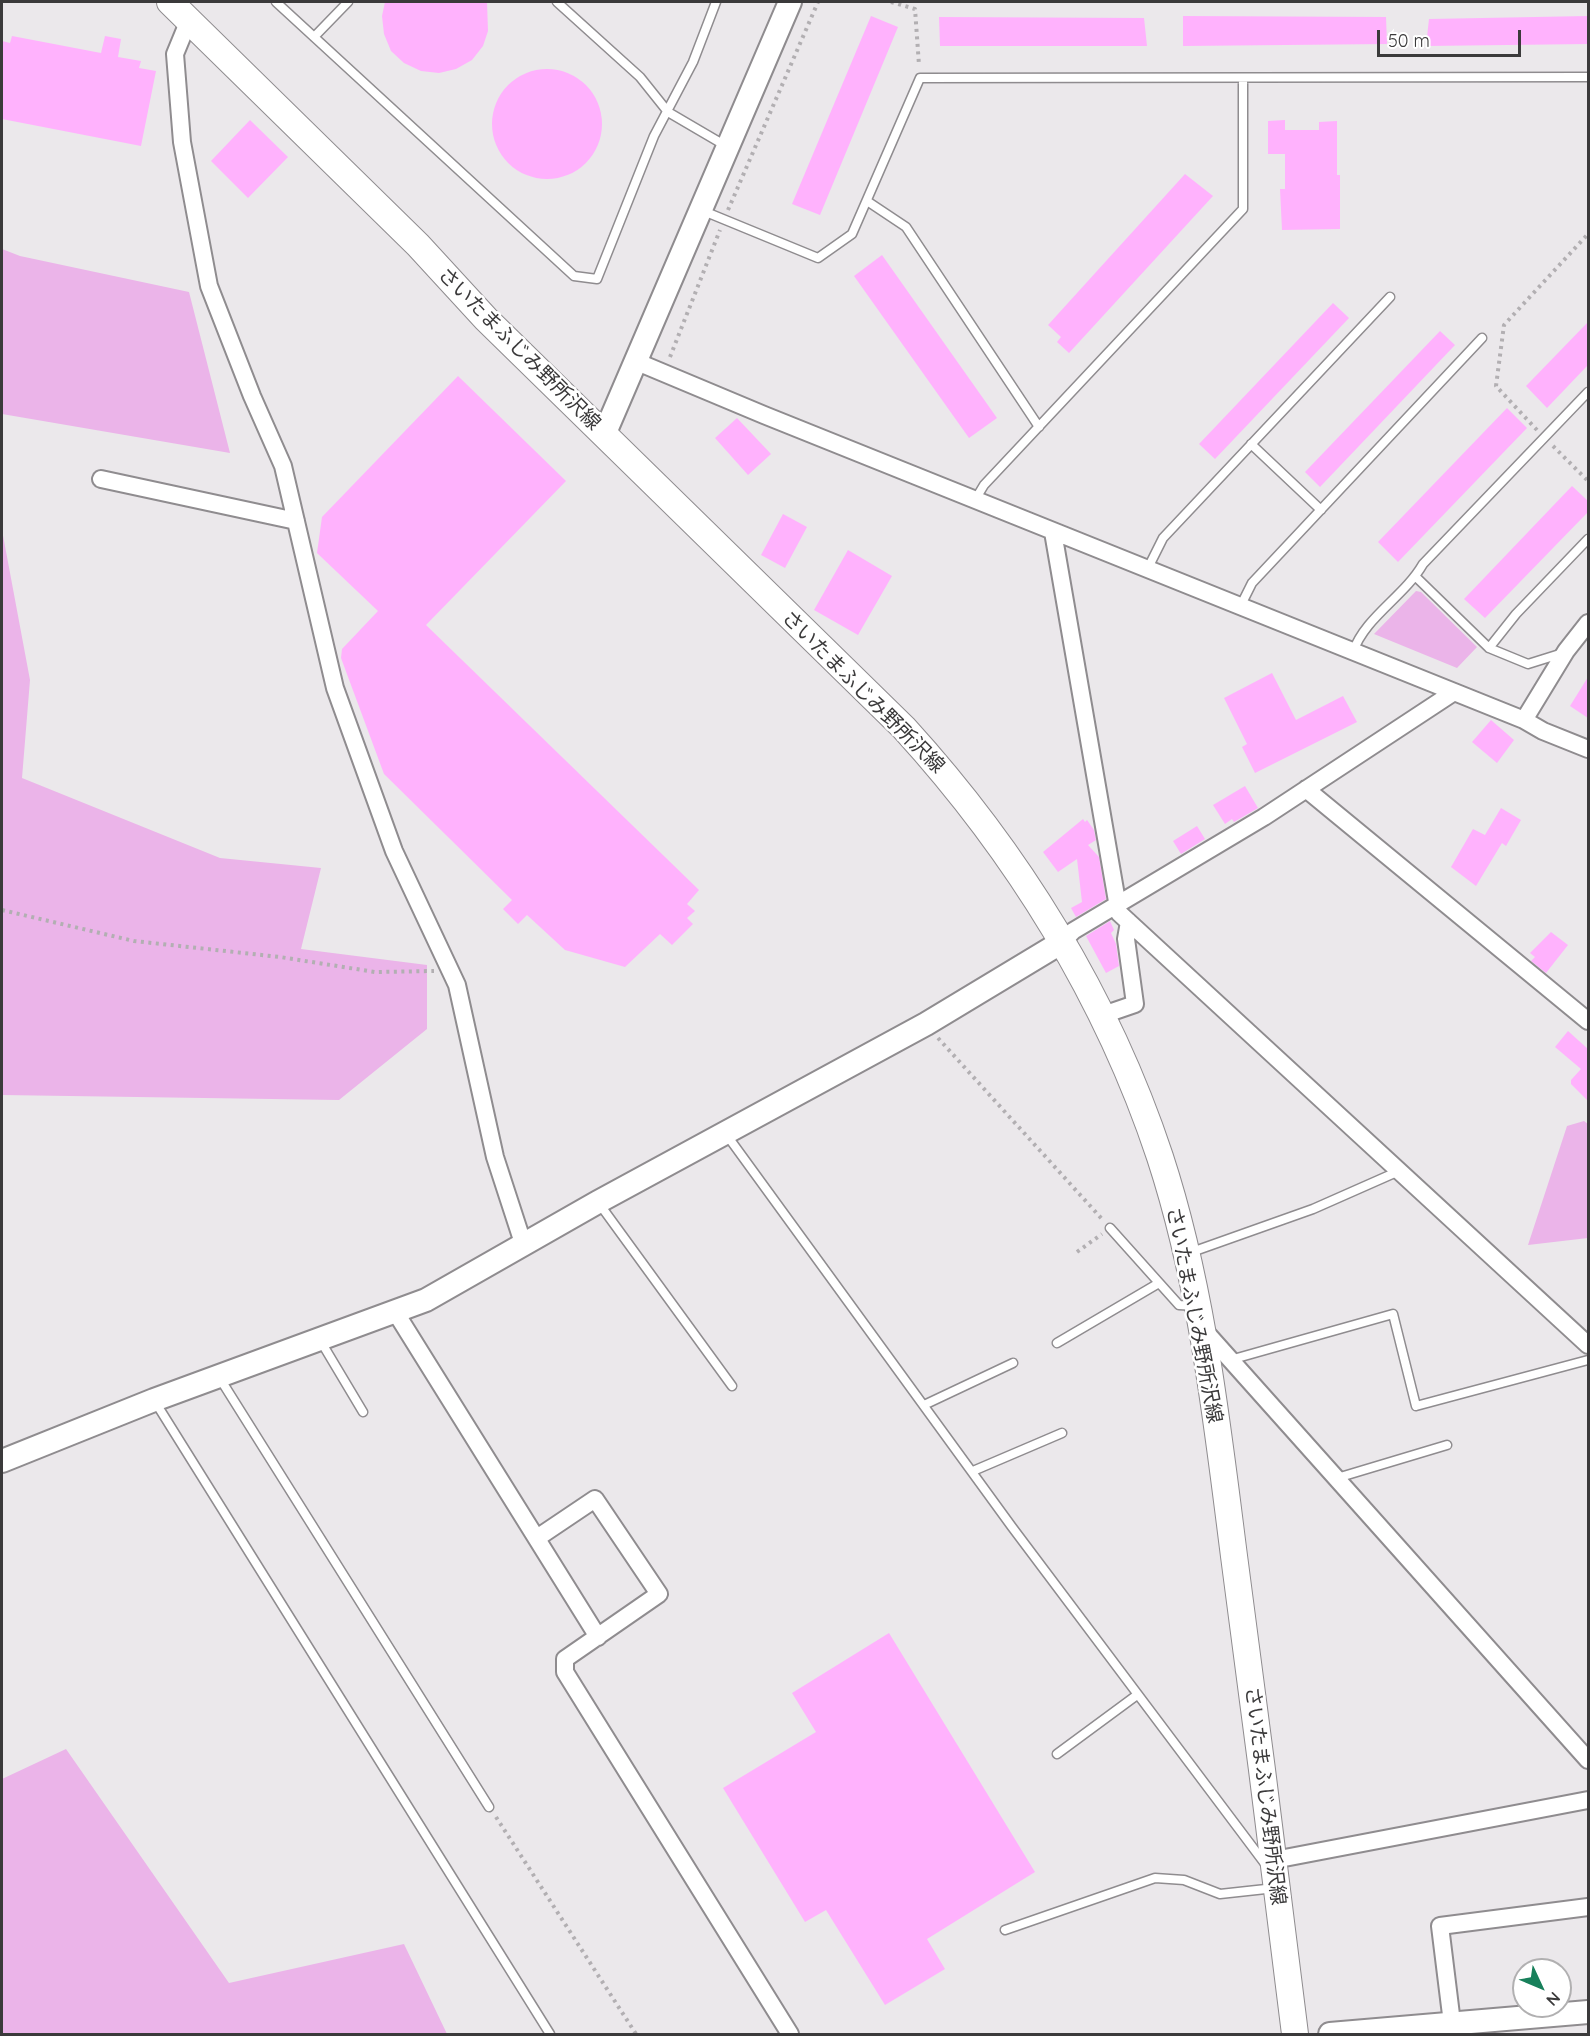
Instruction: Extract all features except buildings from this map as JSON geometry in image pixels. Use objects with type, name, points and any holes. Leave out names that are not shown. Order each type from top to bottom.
[{"type":"main road","name":"さいたまふじみ野所沢線","points":[[170,2],[418,245],[486,320],[930,756],[1002,850],[1062,942],[1103,1015],[1161,1160],[1186,1254],[1198,1316],[1225,1485],[1295,2034]]},
{"type":"street","points":[[604,435],[699,209],[790,2]]},
{"type":"street","points":[[189,20],[175,54],[182,142],[209,286],[252,396],[283,466],[335,688],[394,851],[452,969],[468,1024],[495,1157],[523,1243]]},
{"type":"street","points":[[635,361],[1053,532],[1524,720],[1588,749]]},
{"type":"street","points":[[101,479],[296,520]]},
{"type":"street","points":[[1053,532],[1119,913],[1588,1345]]},
{"type":"street","points":[[1524,720],[1566,651],[1588,623]]},
{"type":"street","points":[[2,1461],[154,1400],[396,1313],[450,1287],[523,1243],[926,1024],[1062,942],[1073,931],[1214,848],[1454,692]]},
{"type":"street","points":[[1306,789],[1588,1021]]},
{"type":"street","points":[[1103,1015],[1135,1004],[1126,939],[1129,922]]},
{"type":"street","points":[[396,1313],[598,1637]]},
{"type":"street","points":[[1198,1316],[1230,1360],[1588,1760]]},
{"type":"street","points":[[537,1538],[595,1498],[658,1594],[565,1659],[565,1672],[789,2034]]},
{"type":"street","points":[[1276,1874],[1588,1800]]},
{"type":"street","points":[[1452,2023],[1440,1926],[1588,1907]]},
{"type":"street","points":[[1330,2034],[1387,2031],[1452,2023],[1588,2012]]},
{"type":"lane","points":[[276,2],[574,276],[597,279],[654,136],[693,62],[716,2]]},
{"type":"lane","points":[[314,37],[348,2]]},
{"type":"lane","points":[[558,2],[640,77],[668,112],[727,146]]},
{"type":"lane","points":[[699,209],[818,258],[852,234],[920,78],[1588,77]]},
{"type":"lane","points":[[975,500],[984,485],[1244,209],[1243,78]]},
{"type":"lane","points":[[867,201],[906,227],[1039,427]]},
{"type":"lane","points":[[1148,570],[1163,538],[1390,297]]},
{"type":"lane","points":[[1240,607],[1252,583],[1482,338]]},
{"type":"lane","points":[[1353,652],[1359,635],[1416,577],[1423,564],[1588,392]]},
{"type":"lane","points":[[1251,444],[1321,510]]},
{"type":"lane","points":[[1489,648],[1516,614],[1588,539]]},
{"type":"lane","points":[[1416,577],[1489,648],[1528,664],[1566,651]]},
{"type":"lane","points":[[725,1132],[752,1172],[1137,1695],[1259,1859],[1276,1874],[1220,1894],[1184,1880],[1155,1878],[1005,1930]]},
{"type":"lane","points":[[1186,1254],[1313,1209],[1399,1171]]},
{"type":"lane","points":[[598,1202],[732,1386]]},
{"type":"lane","points":[[1110,1228],[1179,1305],[1198,1316]]},
{"type":"lane","points":[[1057,1343],[1159,1283]]},
{"type":"lane","points":[[1230,1360],[1393,1314],[1416,1406],[1588,1360]]},
{"type":"lane","points":[[320,1340],[363,1412]]},
{"type":"lane","points":[[924,1405],[1013,1363]]},
{"type":"lane","points":[[218,1376],[489,1807]]},
{"type":"lane","points":[[154,1400],[550,2034]]},
{"type":"lane","points":[[973,1471],[1062,1433]]},
{"type":"lane","points":[[1337,1478],[1447,1445]]},
{"type":"lane","points":[[1057,1754],[1137,1695]]},
{"type":"path","points":[[669,362],[724,218],[818,2]]},
{"type":"path","points":[[891,2],[915,9],[920,78]]},
{"type":"path","points":[[1588,234],[1503,325],[1496,386],[1588,481]]},
{"type":"path","points":[[2,910],[134,941],[280,957],[381,972],[452,969]]},
{"type":"path","points":[[926,1024],[1110,1228],[1077,1252]]},
{"type":"path","points":[[489,1807],[636,2034]]},
{"type":"shaded area","points":[[2,249],[20,256],[189,292],[230,453],[2,414]]},
{"type":"shaded area","points":[[2,530],[30,680],[22,778],[220,858],[321,868],[301,949],[427,965],[427,1029],[339,1100],[2,1095]]},
{"type":"shaded area","points":[[1416,591],[1421,592],[1477,647],[1457,668],[1374,634]]},
{"type":"shaded area","points":[[1584,1121],[1588,1124],[1588,1238],[1528,1245],[1567,1126]]},
{"type":"shaded area","points":[[66,1749],[229,1983],[404,1944],[447,2034],[2,2034],[2,1779]]}]
